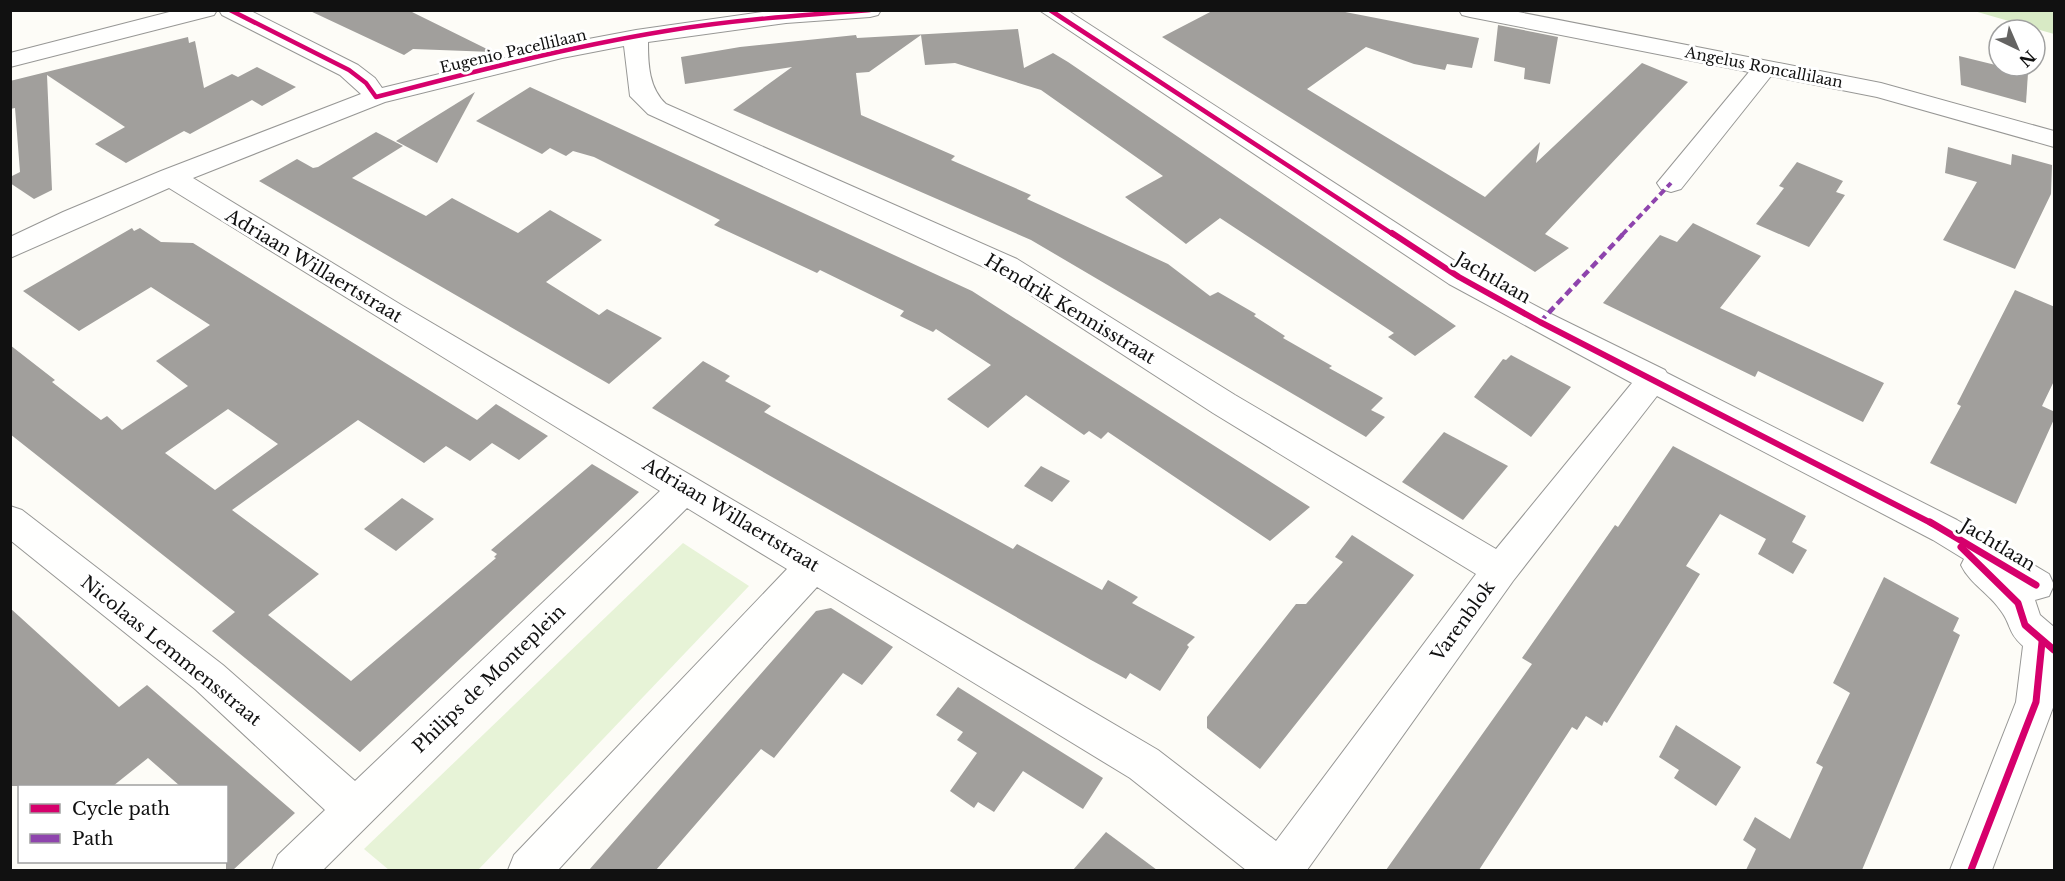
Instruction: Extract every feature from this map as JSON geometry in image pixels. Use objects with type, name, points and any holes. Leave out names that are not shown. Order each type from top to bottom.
[{"type":"street","points":[[10,60],[206,10]]},
{"type":"street","points":[[230,10],[349,70],[376,96]]},
{"type":"street","name":"Eugenio Pacellilaan","points":[[10,249],[73,218],[171,177],[376,96],[562,51],[636,37],[705,25],[870,10]]},
{"type":"street","name":"Jachtlaan","points":[[1050,10],[1459,277],[1540,322],[1654,378],[1945,530],[2036,591],[2025,625],[2048,646]]},
{"type":"street","name":"Angelus Roncallilaan","points":[[1470,10],[1881,90],[2055,139]]},
{"type":"street","name":"Hendrik Kennisstraat","points":[[636,37],[636,61],[643,96],[657,109],[1007,267],[1224,404],[1500,570]]},
{"type":"street","points":[[1671,183],[1766,66]]},
{"type":"street","name":"Adriaan Willaertstraat","points":[[171,177],[392,314],[1144,764],[1280,870]]},
{"type":"street","name":"Varenblok","points":[[1280,870],[1500,570],[1654,378]]},
{"type":"street","name":"Philips de Monteplein","points":[[293,870],[685,488]]},
{"type":"street","name":"Nicolaas Lemmensstraat","points":[[10,520],[209,676],[355,809]]},
{"type":"street","points":[[529,870],[814,565]]},
{"type":"street","points":[[1971,870],[2045,690],[2048,646]]},
{"type":"green space","points":[[1974,11],[2054,12],[2054,34],[2047,32],[2047,18],[1998,18]]},
{"type":"green space","points":[[683,543],[749,586],[478,870],[389,870],[364,849]]},
{"type":"building","points":[[308,10],[408,10],[493,52],[413,49],[404,55]]},
{"type":"building","points":[[1214,10],[1335,10],[1479,38],[1472,68],[1447,64],[1445,70],[1414,64],[1366,47],[1307,89],[1485,197],[1540,142],[1536,163],[1642,63],[1688,82],[1545,234],[1569,248],[1535,272],[1162,37]]},
{"type":"building","points":[[1498,25],[1558,37],[1550,84],[1524,79],[1525,68],[1494,61]]},
{"type":"building","points":[[1018,29],[1024,68],[1053,53],[1456,326],[1415,356],[1388,337],[1394,333],[1220,218],[1186,244],[1125,197],[1163,176],[1041,90],[955,63],[925,65],[921,35],[869,72],[856,73],[861,115],[955,156],[951,160],[1031,195],[1027,199],[1168,264],[1210,296],[1218,292],[1256,314],[1254,316],[1285,336],[1283,338],[1332,366],[1329,368],[1383,398],[1371,410],[1385,417],[1366,437],[1031,240],[733,110],[792,67],[685,84],[681,57],[740,47],[856,35],[857,38]]},
{"type":"building","points":[[188,37],[189,43],[195,41],[204,88],[232,74],[238,77],[257,67],[296,87],[262,106],[252,100],[190,134],[184,131],[126,163],[95,144],[125,127],[47,75],[52,190],[34,199],[10,183],[10,177],[20,172],[15,108],[10,109],[10,81]]},
{"type":"building","points":[[1959,56],[1987,63],[1987,78],[2028,78],[2026,103],[1961,85]]},
{"type":"building","points":[[530,87],[972,291],[1310,507],[1270,541],[1108,432],[1101,439],[1089,431],[1084,435],[1026,395],[988,428],[947,399],[991,365],[936,329],[933,332],[900,316],[904,311],[820,270],[817,273],[714,225],[720,220],[594,157],[573,151],[566,156],[550,148],[542,154],[476,121]]},
{"type":"building","points":[[475,92],[437,163],[396,141]]},
{"type":"building","points":[[376,132],[403,146],[352,178],[426,216],[452,198],[518,233],[550,210],[602,240],[546,282],[599,315],[607,309],[662,338],[609,384],[259,181],[297,159],[313,168],[318,167]]},
{"type":"building","points":[[1948,147],[2011,165],[2012,154],[2052,165],[2051,194],[2015,269],[1943,240],[1977,182],[1945,173]]},
{"type":"building","points":[[1797,162],[1843,181],[1836,192],[1845,195],[1809,247],[1756,224],[1784,188],[1779,186]]},
{"type":"building","points":[[1693,223],[1761,256],[1720,308],[1884,383],[1863,422],[1758,371],[1755,377],[1603,303],[1660,235],[1677,242]]},
{"type":"building","points":[[132,228],[134,231],[140,228],[161,242],[193,243],[477,420],[496,404],[548,436],[519,460],[492,443],[470,461],[446,446],[424,463],[358,420],[232,510],[319,574],[268,615],[351,681],[496,558],[494,557],[497,554],[491,550],[592,464],[639,492],[360,752],[212,631],[235,612],[10,434],[10,345],[55,380],[52,382],[101,420],[107,416],[122,430],[188,386],[156,361],[210,325],[151,287],[79,331],[23,291]],"holes":[[[228,409],[278,444],[215,490],[165,453]]]},
{"type":"building","points":[[2015,290],[2055,307],[2055,379],[2042,406],[2055,412],[2055,417],[2016,504],[1930,463],[1961,406],[1957,404]]},
{"type":"building","points":[[1511,355],[1571,387],[1531,437],[1474,397],[1503,359],[1506,360]]},
{"type":"building","points":[[703,361],[730,376],[725,381],[771,406],[764,412],[1013,549],[1017,544],[1102,590],[1108,580],[1138,597],[1132,603],[1195,637],[1187,645],[1189,647],[1160,691],[1130,673],[1126,679],[1091,660],[652,408]]},
{"type":"building","points":[[1444,432],[1508,466],[1463,520],[1402,482]]},
{"type":"building","points":[[1673,446],[1806,516],[1792,542],[1807,550],[1793,574],[1758,554],[1766,539],[1720,514],[1686,566],[1700,574],[1607,723],[1604,721],[1602,726],[1586,716],[1577,730],[1572,727],[1479,870],[1386,870],[1532,664],[1522,658],[1615,525],[1618,527]]},
{"type":"building","points":[[1041,466],[1070,481],[1052,502],[1024,486]]},
{"type":"building","points":[[402,498],[434,519],[396,551],[364,529]]},
{"type":"building","points":[[1352,535],[1414,575],[1260,769],[1207,728],[1207,717],[1296,604],[1306,604],[1343,562],[1335,557]]},
{"type":"building","points":[[1884,577],[1959,618],[1953,631],[1960,635],[1862,870],[1746,870],[1756,849],[1743,840],[1755,817],[1790,839],[1823,767],[1816,763],[1850,693],[1833,683]]},
{"type":"building","points":[[10,608],[119,707],[147,685],[295,813],[233,870],[226,870],[226,863],[228,863],[228,785],[179,785],[148,758],[114,785],[10,786]]},
{"type":"building","points":[[831,608],[893,647],[862,685],[843,673],[774,758],[761,749],[656,870],[589,870],[816,611]]},
{"type":"building","points":[[958,687],[1103,778],[1083,809],[1023,771],[994,812],[978,802],[974,808],[950,791],[977,753],[957,740],[963,732],[936,715]]},
{"type":"building","points":[[1676,725],[1741,767],[1716,806],[1674,778],[1679,770],[1659,757]]},
{"type":"building","points":[[1106,832],[1157,870],[1073,870]]},
{"type":"marked path","points":[[1540,322],[1671,183]]},
{"type":"cycle path","points":[[230,10],[349,70],[366,83],[376,97],[540,56],[664,31],[747,20],[870,10]]},
{"type":"cycle path","points":[[1050,10],[1459,277],[1540,322],[1945,530],[2036,585]]},
{"type":"cycle path","points":[[1961,547],[2018,603],[2025,625],[2054,650]]},
{"type":"cycle path","points":[[1971,870],[2036,702],[2042,642]]}]
